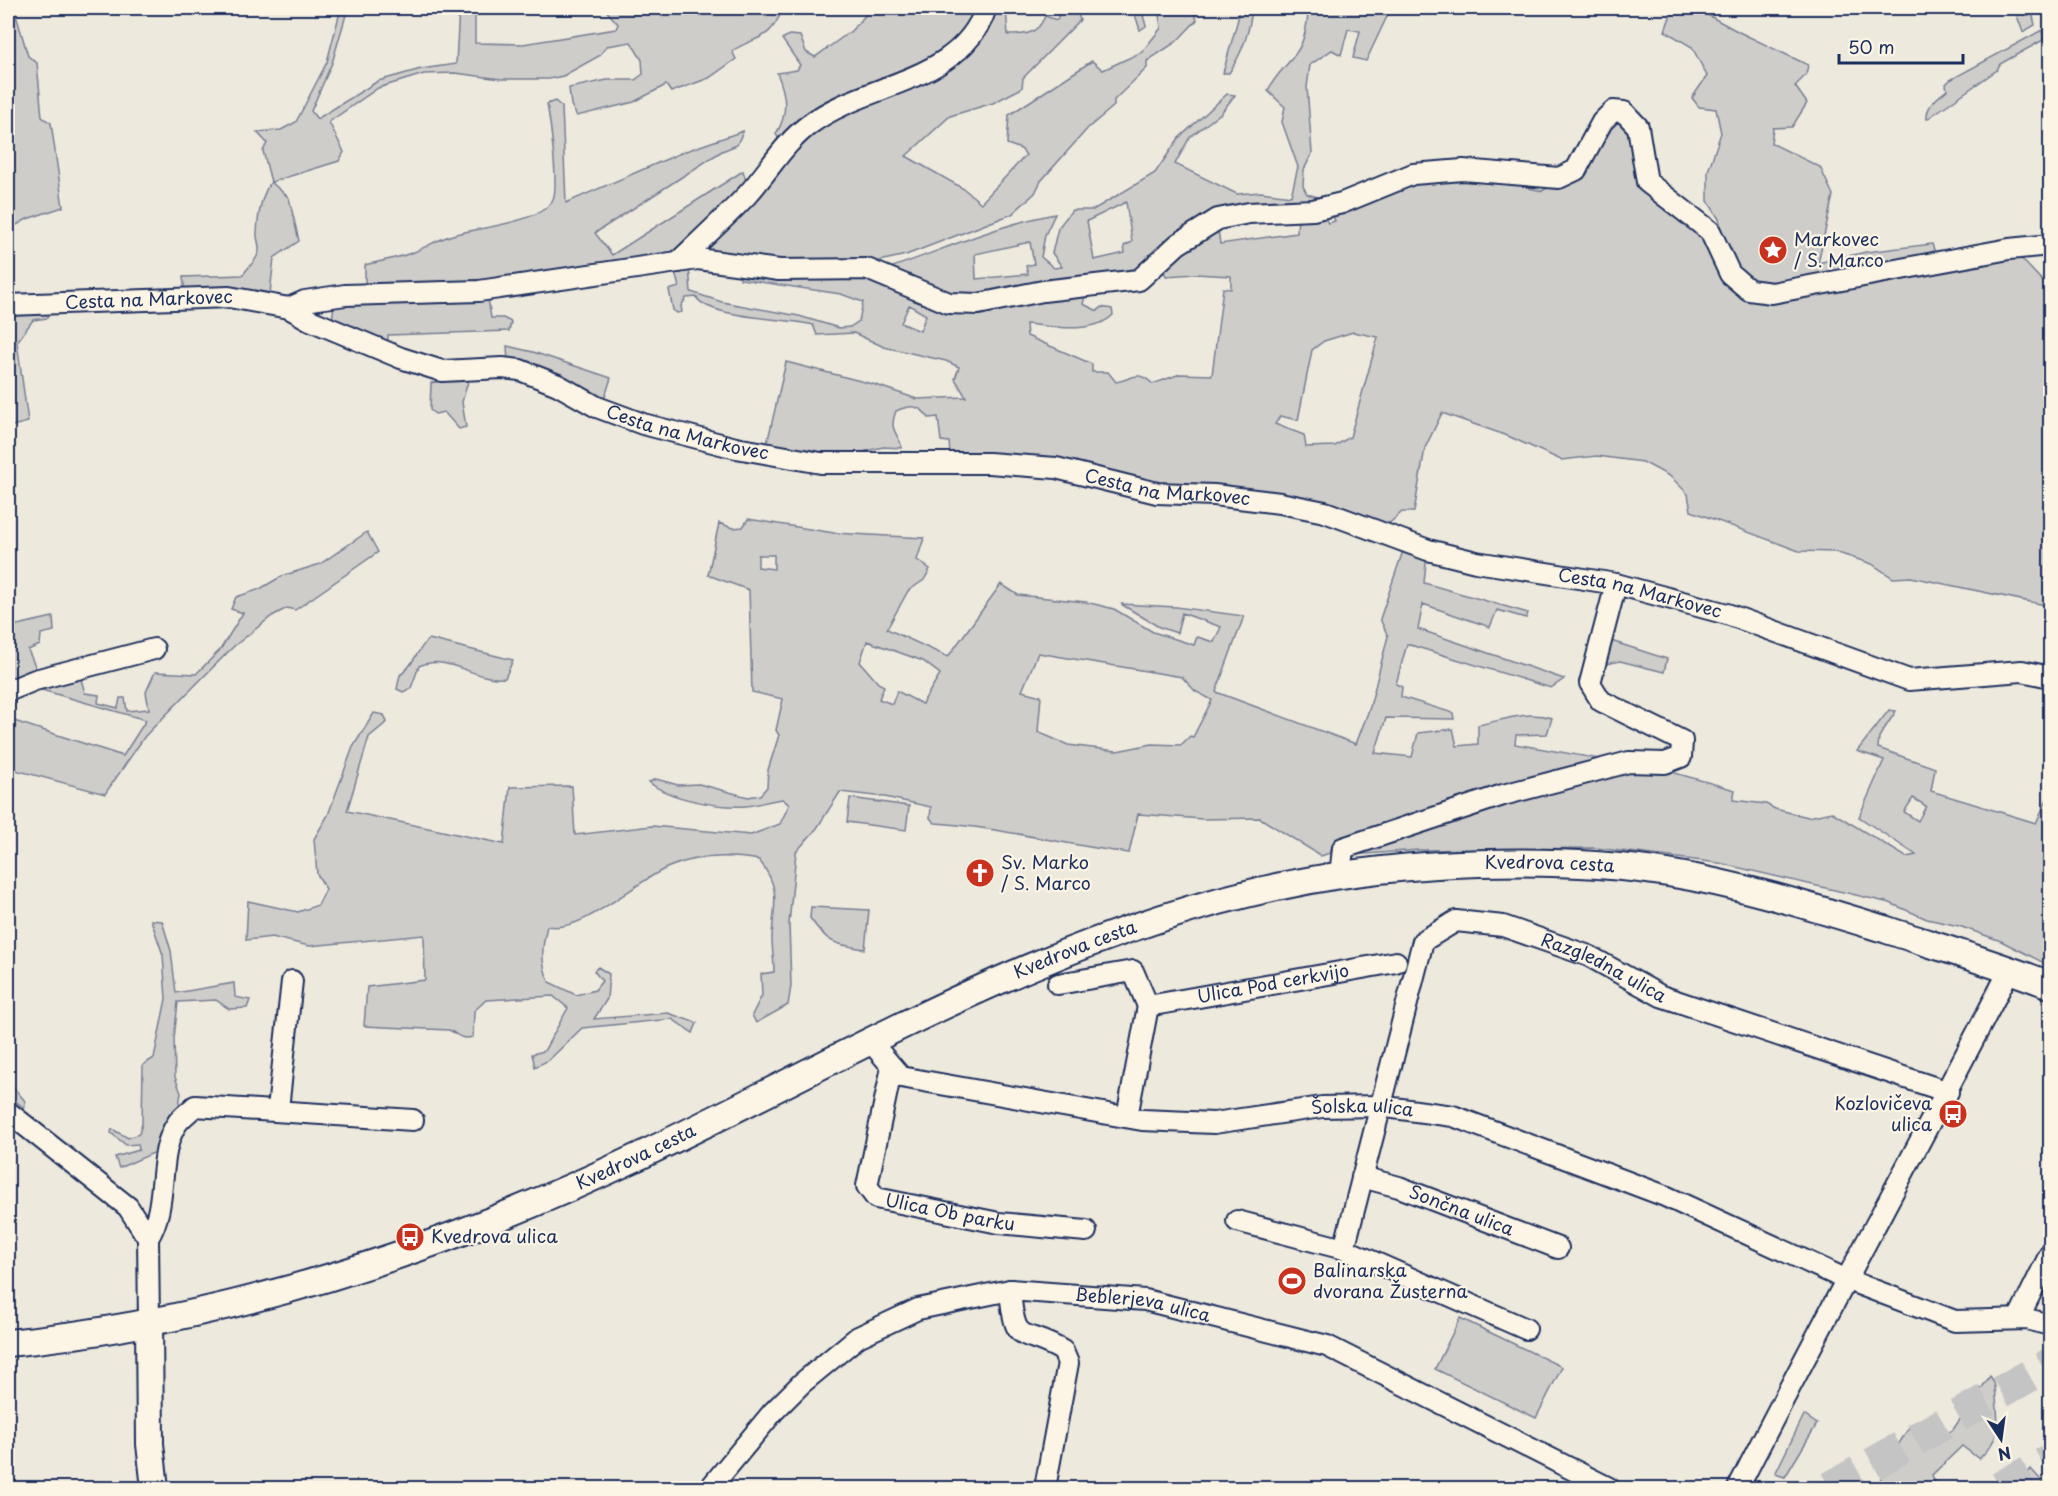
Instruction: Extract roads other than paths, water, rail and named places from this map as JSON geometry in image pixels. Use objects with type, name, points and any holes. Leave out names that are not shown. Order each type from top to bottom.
[{"type":"street","points":[[678,262],[748,194],[784,145],[812,123],[863,96],[938,66],[980,27],[986,8]]},
{"type":"street","name":"Cesta na Markovec","points":[[289,308],[304,300],[345,295],[479,291],[698,260],[789,270],[867,269],[949,303],[978,304],[1043,291],[1139,280],[1178,244],[1218,219],[1249,213],[1313,210],[1342,203],[1413,174],[1462,170],[1559,178],[1576,170],[1602,122],[1613,111],[1624,112],[1638,128],[1647,182],[1710,231],[1730,274],[1749,290],[1772,294],[2009,249],[2050,245]]},
{"type":"street","name":"Cesta na Markovec","points":[[8,305],[229,297],[289,308],[310,320],[421,365],[442,371],[502,368],[520,370],[558,385],[597,407],[643,424],[736,448],[821,463],[989,463],[1056,468],[1156,493],[1214,495],[1325,512],[1447,555],[1616,584],[1727,614],[1909,680],[2022,671],[2050,676]]},
{"type":"street","points":[[1340,876],[1343,848],[1503,795],[1629,762],[1665,763],[1681,757],[1682,741],[1601,701],[1590,683],[1616,584]]},
{"type":"street","points":[[8,691],[34,680],[154,649]]},
{"type":"street","name":"Kvedrova cesta","points":[[8,1343],[149,1322],[249,1302],[348,1271],[556,1193],[648,1152],[870,1041],[1038,963],[1118,932],[1289,884],[1373,871],[1499,864],[1565,864],[1667,872],[1844,917],[2010,969],[2050,985]]},
{"type":"street","name":"Razgledna ulica","points":[[1344,1249],[1423,941],[1456,921],[1514,930],[1589,956],[1661,996],[1948,1092]]},
{"type":"street","name":"Ulica Pod cerkvijo","points":[[1148,1006],[1396,962]]},
{"type":"street","points":[[1738,1488],[1845,1279],[1948,1092],[2010,969]]},
{"type":"street","points":[[1058,984],[1133,971],[1148,1006],[1127,1117]]},
{"type":"street","points":[[278,1109],[292,981]]},
{"type":"street","name":"Šolska ulica","points":[[870,1041],[901,1077],[1127,1117],[1214,1123],[1322,1107],[1379,1106],[1453,1116],[1665,1196],[1845,1279],[1955,1321],[2018,1319],[2050,1325]]},
{"type":"street","name":"Ulica Ob parku","points":[[892,1067],[867,1186],[876,1198],[999,1223],[1086,1231]]},
{"type":"street","points":[[148,1238],[158,1222],[169,1141],[178,1122],[195,1106],[278,1109],[413,1120]]},
{"type":"street","points":[[12,1121],[128,1207],[148,1238],[150,1444],[155,1488]]},
{"type":"street","name":"Sončna ulica","points":[[1362,1177],[1399,1187],[1558,1248]]},
{"type":"street","points":[[1237,1221],[1344,1249],[1526,1329]]},
{"type":"street","points":[[2018,1319],[2050,1254]]},
{"type":"street","points":[[1010,1290],[1012,1322],[1020,1334],[1063,1351],[1068,1363],[1045,1488]]},
{"type":"street","name":"Beblerjeva ulica","points":[[710,1488],[773,1413],[802,1383],[858,1337],[918,1309],[1010,1290],[1145,1300],[1327,1346],[1609,1488]]},
{"type":"tunnel","points":[[1830,1488],[2050,1364]]},
{"type":"tunnel","points":[[2000,1488],[2050,1460]]},
{"type":"place","name":"Markovec / S. Marco","points":[[1773,250]]},
{"type":"place","name":"Sv. Marko / S. Marco","points":[[980,873]]},
{"type":"place","name":"Kozlovičeva ulica","points":[[1953,1114]]},
{"type":"place","name":"Kvedrova ulica","points":[[410,1237]]},
{"type":"place","name":"Balinarska dvorana Žusterna","points":[[1292,1281]]}]
